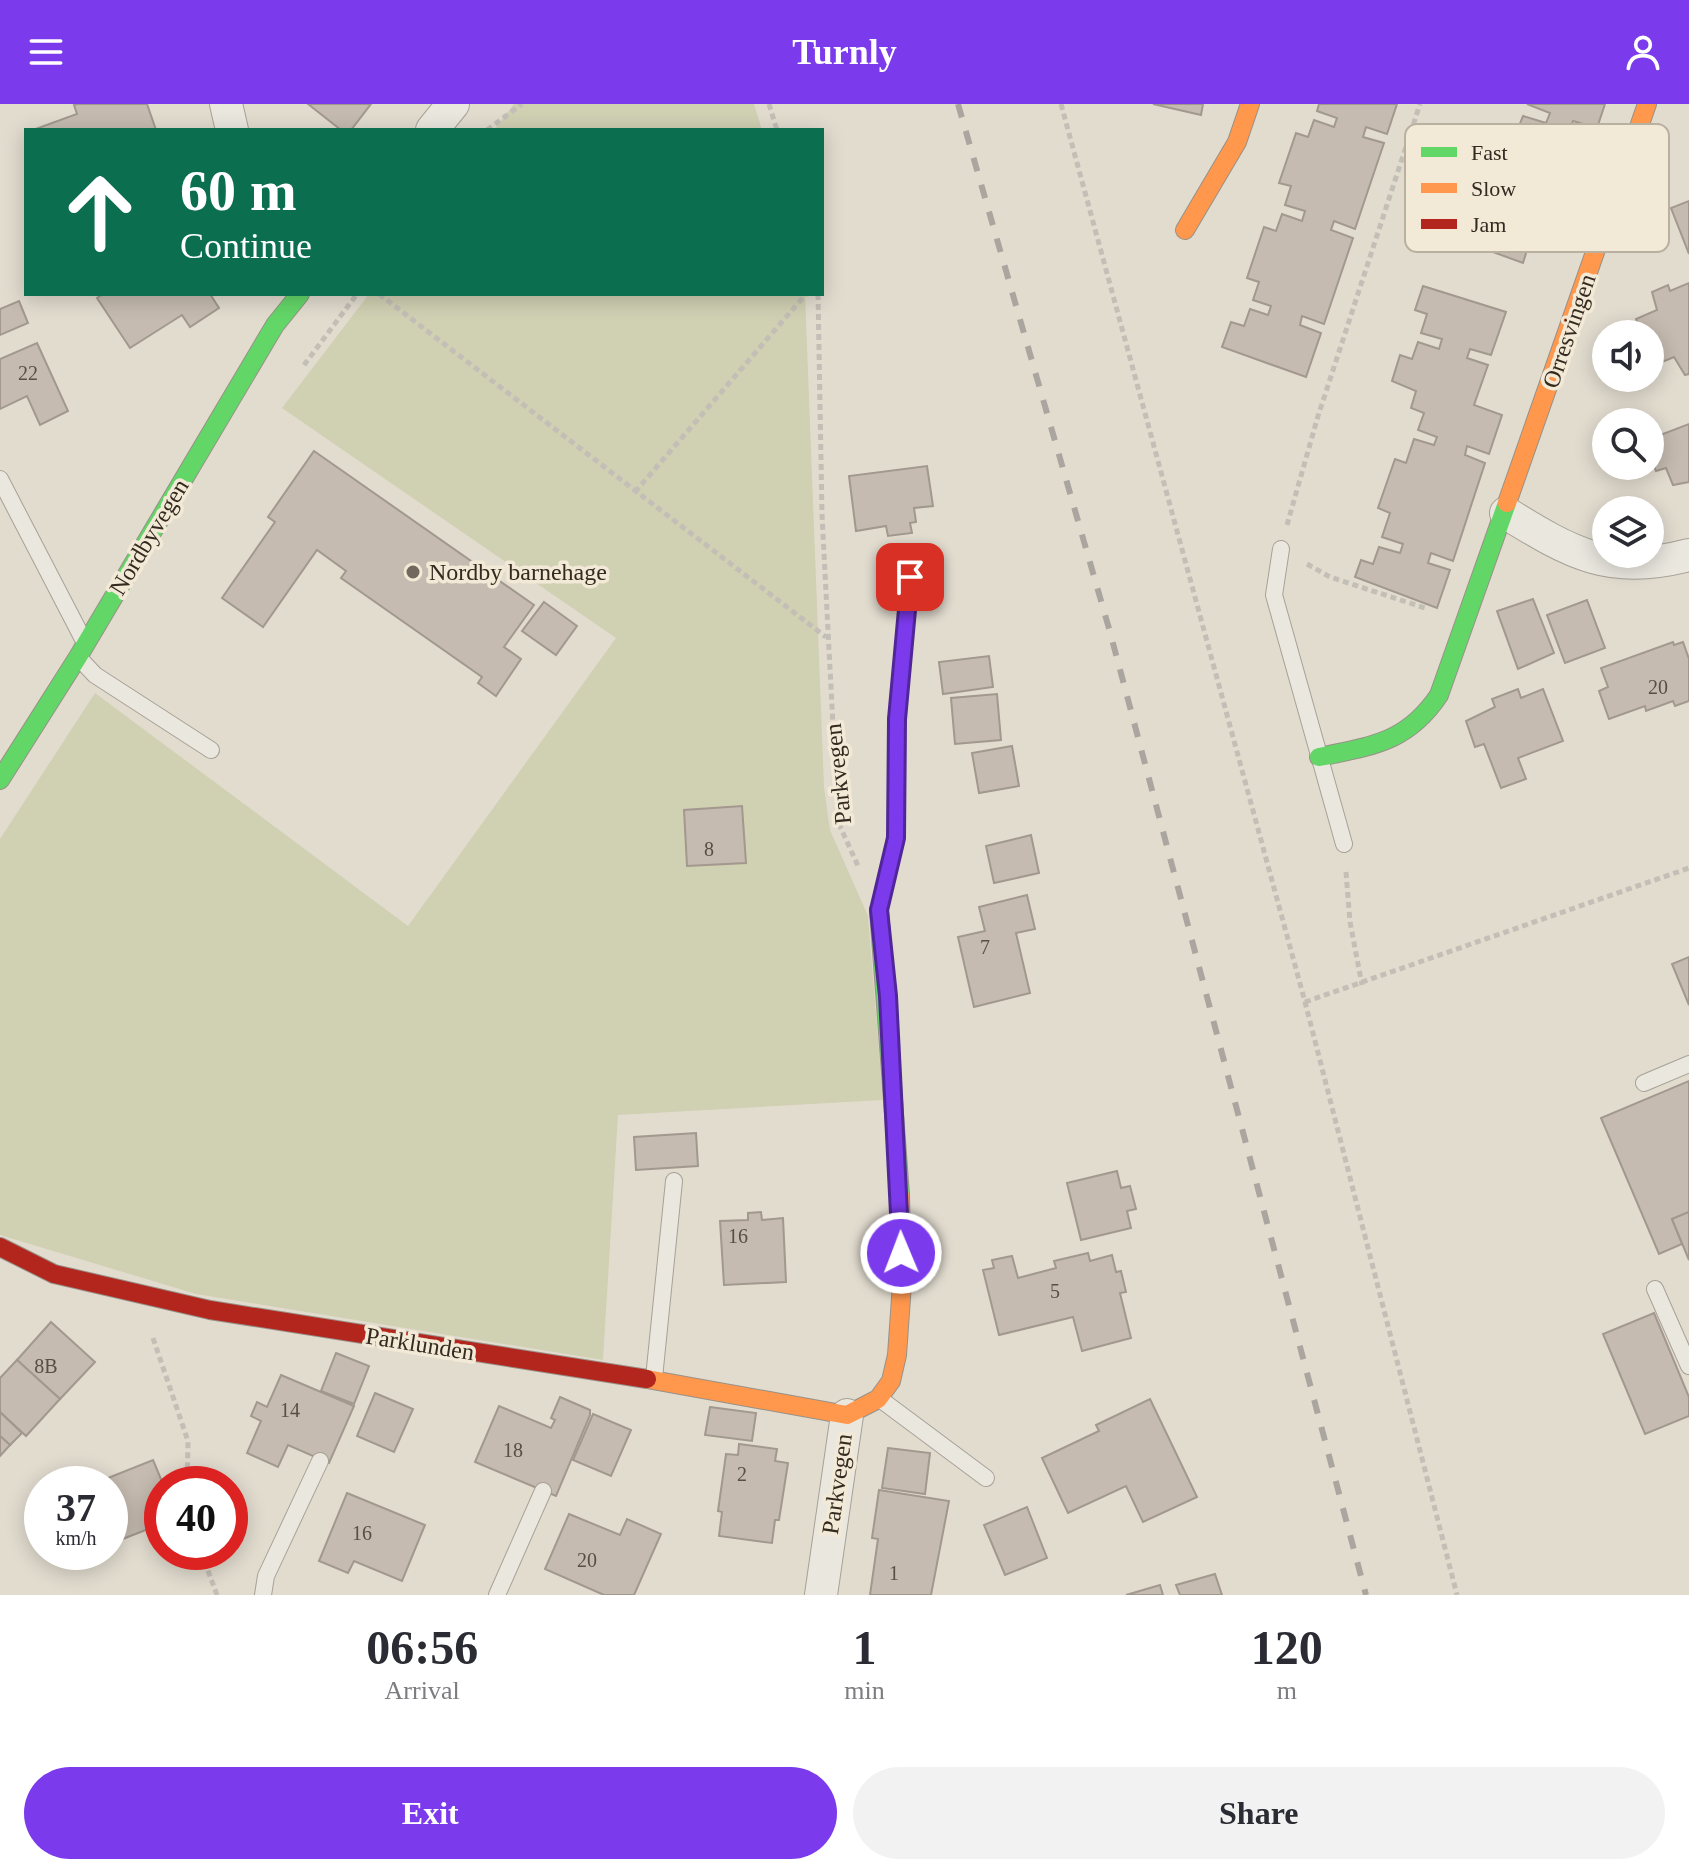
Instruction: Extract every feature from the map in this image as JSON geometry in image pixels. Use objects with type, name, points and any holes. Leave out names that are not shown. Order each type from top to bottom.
[{"type":"street","points":[[226,104],[232,128]]},
{"type":"street","points":[[434,128],[453,104]]},
{"type":"street","points":[[1185,230],[1237,142],[1250,104]]},
{"type":"street","name":"Orresvingen","points":[[1640,124],[1647,104]]},
{"type":"street","name":"Orresvingen","points":[[1319,757],[1379,744],[1404,734],[1427,719],[1439,695],[1464,620],[1506,513],[1596,252]]},
{"type":"street","name":"Nordbyvegen","points":[[0,780],[82,650],[272,310],[296,296]]},
{"type":"street","points":[[1506,513],[1565,549],[1610,563],[1659,563],[1689,555]]},
{"type":"street","points":[[878,1399],[891,1381],[897,1355],[902,1284],[899,1160],[879,910]]},
{"type":"street","name":"Parklunden","points":[[0,1247],[54,1274],[225,1313],[654,1380],[847,1415]]},
{"type":"street","name":"Parkvegen","points":[[821,1595],[847,1415],[878,1399]]},
{"type":"lane","points":[[0,479],[95,675],[211,750]]},
{"type":"lane","points":[[1281,549],[1274,595],[1344,844]]},
{"type":"lane","points":[[879,910],[896,838],[897,719],[910,577]]},
{"type":"lane","points":[[1644,1083],[1689,1064]]},
{"type":"lane","points":[[654,1380],[674,1181]]},
{"type":"lane","points":[[1655,1289],[1689,1366]]},
{"type":"lane","points":[[878,1399],[986,1478]]},
{"type":"lane","points":[[263,1595],[266,1576],[320,1461]]},
{"type":"lane","points":[[497,1595],[543,1491]]},
{"type":"path","points":[[490,128],[522,104]]},
{"type":"path","points":[[769,104],[776,128]]},
{"type":"path","points":[[1061,104],[1305,1002],[1457,1595]]},
{"type":"path","points":[[1413,124],[1420,104]]},
{"type":"path","points":[[1405,150],[1313,430],[1281,549],[1330,577],[1464,620]]},
{"type":"path","points":[[382,296],[827,638]]},
{"type":"path","points":[[635,492],[804,296]]},
{"type":"path","name":"Parkvegen","points":[[818,296],[827,638],[838,822],[879,910]]},
{"type":"path","points":[[1344,844],[1350,922],[1362,985]]},
{"type":"path","points":[[1305,1002],[1362,985],[1689,868]]},
{"type":"path","points":[[142,1294],[149,1326],[188,1441],[187,1466]]},
{"type":"path","points":[[208,1570],[217,1595]]},
{"type":"green space","points":[[514,104],[754,104],[761,128],[496,128]]},
{"type":"green space","points":[[367,296],[805,296],[824,787],[830,830],[868,916],[883,1100],[618,1115],[603,1360],[196,1294],[0,1235],[0,839],[95,693],[408,926],[616,638],[282,408]]},
{"type":"building","points":[[147,104],[155,128],[38,128],[77,114],[74,105]]},
{"type":"building","points":[[308,104],[371,104],[353,128],[338,128]]},
{"type":"building","points":[[1153,104],[1203,104],[1201,115]]},
{"type":"building","points":[[1319,104],[1397,104],[1387,134],[1366,127],[1363,137],[1384,143],[1355,229],[1334,221],[1331,230],[1353,238],[1324,324],[1302,316],[1300,325],[1321,333],[1306,377],[1222,347],[1231,322],[1244,326],[1250,309],[1268,315],[1271,306],[1253,300],[1259,282],[1247,278],[1264,227],[1276,231],[1282,214],[1302,221],[1305,211],[1285,205],[1291,186],[1279,183],[1296,133],[1308,137],[1314,120],[1334,127],[1337,118],[1317,111]]},
{"type":"building","points":[[1527,104],[1605,104],[1598,124],[1573,121],[1572,124],[1520,124],[1523,116],[1546,123],[1550,113]]},
{"type":"building","points":[[1689,201],[1689,254],[1671,208]]},
{"type":"building","points":[[1493,252],[1526,252],[1523,263]]},
{"type":"building","points":[[1689,283],[1689,374],[1685,375],[1674,357],[1664,361],[1664,320],[1636,319],[1657,310],[1652,292],[1668,285],[1670,291]]},
{"type":"building","points":[[1423,286],[1506,312],[1491,355],[1470,349],[1467,358],[1488,365],[1474,405],[1502,415],[1489,454],[1467,446],[1465,455],[1485,463],[1453,561],[1431,553],[1428,563],[1450,570],[1437,608],[1355,577],[1361,560],[1373,564],[1379,547],[1400,553],[1403,544],[1382,537],[1390,513],[1378,508],[1395,459],[1406,463],[1414,439],[1434,445],[1437,437],[1418,430],[1424,413],[1411,408],[1416,391],[1392,381],[1400,355],[1412,359],[1418,342],[1439,349],[1442,339],[1421,333],[1427,314],[1415,310]]},
{"type":"building","points":[[211,296],[219,308],[190,327],[182,315],[130,348],[97,298]]},
{"type":"building","points":[[19,301],[28,323],[0,335],[0,309]]},
{"type":"building","points":[[37,343],[68,411],[40,425],[27,396],[0,409],[0,359]]},
{"type":"building","points":[[1689,424],[1689,482],[1673,485],[1664,469],[1664,434]]},
{"type":"building","points":[[314,451],[534,605],[504,647],[521,659],[496,696],[478,683],[482,677],[341,578],[346,571],[317,550],[263,627],[222,598],[275,522],[268,517]]},
{"type":"building","points":[[927,466],[933,506],[914,508],[916,522],[910,523],[912,533],[888,536],[886,526],[856,531],[849,476]]},
{"type":"building","points":[[1533,599],[1554,653],[1518,669],[1497,611]]},
{"type":"building","points":[[1587,600],[1605,648],[1565,663],[1547,615]]},
{"type":"building","points":[[544,602],[577,626],[556,655],[522,631]]},
{"type":"building","points":[[1673,642],[1674,645],[1683,642],[1689,659],[1689,701],[1675,706],[1673,701],[1646,711],[1645,706],[1609,719],[1599,691],[1608,687],[1601,668]]},
{"type":"building","points":[[989,656],[993,687],[943,694],[939,662]]},
{"type":"building","points":[[1518,689],[1521,698],[1543,689],[1563,741],[1518,758],[1526,779],[1501,788],[1484,744],[1475,747],[1466,721],[1495,707],[1492,699]]},
{"type":"building","points":[[997,694],[1001,740],[955,744],[951,698]]},
{"type":"building","points":[[1012,746],[1019,786],[979,793],[972,753]]},
{"type":"building","points":[[742,806],[746,863],[687,866],[684,810]]},
{"type":"building","points":[[1031,835],[1039,873],[994,883],[986,846]]},
{"type":"building","points":[[1027,895],[1035,929],[1016,933],[1030,993],[974,1007],[958,937],[985,931],[979,907]]},
{"type":"building","points":[[1689,957],[1689,1005],[1672,964]]},
{"type":"building","points":[[1689,1081],[1689,1212],[1672,1219],[1682,1244],[1659,1254],[1601,1118]]},
{"type":"building","points":[[696,1133],[698,1166],[636,1170],[634,1137]]},
{"type":"building","points":[[1117,1171],[1121,1188],[1130,1186],[1136,1209],[1127,1211],[1131,1228],[1081,1240],[1067,1183]]},
{"type":"building","points":[[761,1212],[762,1220],[783,1218],[786,1282],[724,1285],[720,1221],[748,1220],[748,1213]]},
{"type":"building","points":[[1689,1212],[1689,1260],[1672,1219]]},
{"type":"building","points":[[1088,1253],[1090,1261],[1112,1255],[1116,1272],[1121,1271],[1126,1292],[1120,1293],[1131,1338],[1082,1351],[1073,1317],[999,1335],[983,1270],[994,1268],[992,1260],[1012,1256],[1018,1278],[1056,1268],[1054,1261]]},
{"type":"building","points":[[1654,1313],[1689,1397],[1689,1416],[1645,1434],[1603,1334]]},
{"type":"building","points":[[51,1322],[95,1362],[60,1399],[17,1360]]},
{"type":"building","points":[[336,1353],[369,1366],[354,1404],[321,1391]]},
{"type":"building","points":[[17,1360],[60,1399],[26,1436],[0,1412],[0,1378]]},
{"type":"building","points":[[281,1375],[354,1406],[329,1463],[288,1445],[278,1467],[247,1453],[261,1421],[251,1416],[257,1402],[267,1407]]},
{"type":"building","points":[[375,1393],[413,1409],[394,1452],[357,1436]]},
{"type":"building","points":[[560,1397],[590,1410],[590,1415],[556,1496],[475,1462],[499,1406],[551,1428],[555,1420],[551,1418]]},
{"type":"building","points":[[1150,1399],[1197,1497],[1143,1522],[1126,1486],[1068,1513],[1042,1458],[1099,1431],[1096,1425]]},
{"type":"building","points":[[710,1407],[756,1413],[752,1441],[705,1435]]},
{"type":"building","points":[[0,1412],[22,1433],[10,1445],[0,1436]]},
{"type":"building","points":[[593,1414],[631,1430],[611,1476],[573,1460]]},
{"type":"building","points":[[0,1436],[10,1445],[0,1456]]},
{"type":"building","points":[[739,1444],[777,1449],[775,1461],[788,1463],[772,1543],[719,1536],[722,1512],[718,1511],[726,1454],[738,1455]]},
{"type":"building","points":[[888,1448],[930,1453],[925,1494],[882,1488]]},
{"type":"building","points":[[153,1460],[156,1466],[144,1466],[144,1531],[128,1537],[128,1470]]},
{"type":"building","points":[[879,1490],[949,1501],[931,1595],[870,1595],[878,1539],[872,1538]]},
{"type":"building","points":[[347,1493],[425,1525],[402,1581],[354,1561],[348,1573],[319,1561]]},
{"type":"building","points":[[1027,1507],[1047,1558],[1005,1575],[984,1525]]},
{"type":"building","points":[[569,1514],[620,1535],[627,1519],[661,1534],[634,1595],[604,1595],[545,1569]]},
{"type":"building","points":[[1215,1574],[1222,1595],[1180,1595],[1176,1585]]},
{"type":"building","points":[[1160,1585],[1163,1595],[1126,1595]]},
{"type":"railway","points":[[958,104],[1110,632],[1366,1595]]},
{"type":"traffic: fast","points":[[0,780],[78,657],[275,325],[298,296]]},
{"type":"traffic: fast","points":[[1319,757],[1371,745],[1401,733],[1427,711],[1439,695],[1507,503]]},
{"type":"traffic: fast","points":[[879,910],[900,1195]]},
{"type":"traffic: slow","points":[[1185,230],[1237,142],[1250,104]]},
{"type":"traffic: slow","points":[[1640,124],[1647,104]]},
{"type":"traffic: slow","points":[[1507,503],[1595,252]]},
{"type":"traffic: slow","points":[[647,1379],[847,1415],[878,1399],[891,1381],[897,1355],[902,1284],[900,1195]]},
{"type":"traffic: jam","points":[[0,1247],[54,1274],[210,1310],[647,1379]]},
{"type":"place","name":"Nordby barnehage","points":[[413,572]]},
{"type":"route","points":[[901,1253],[899,1160],[879,910],[896,838],[897,719],[901,645],[910,577]]}]
